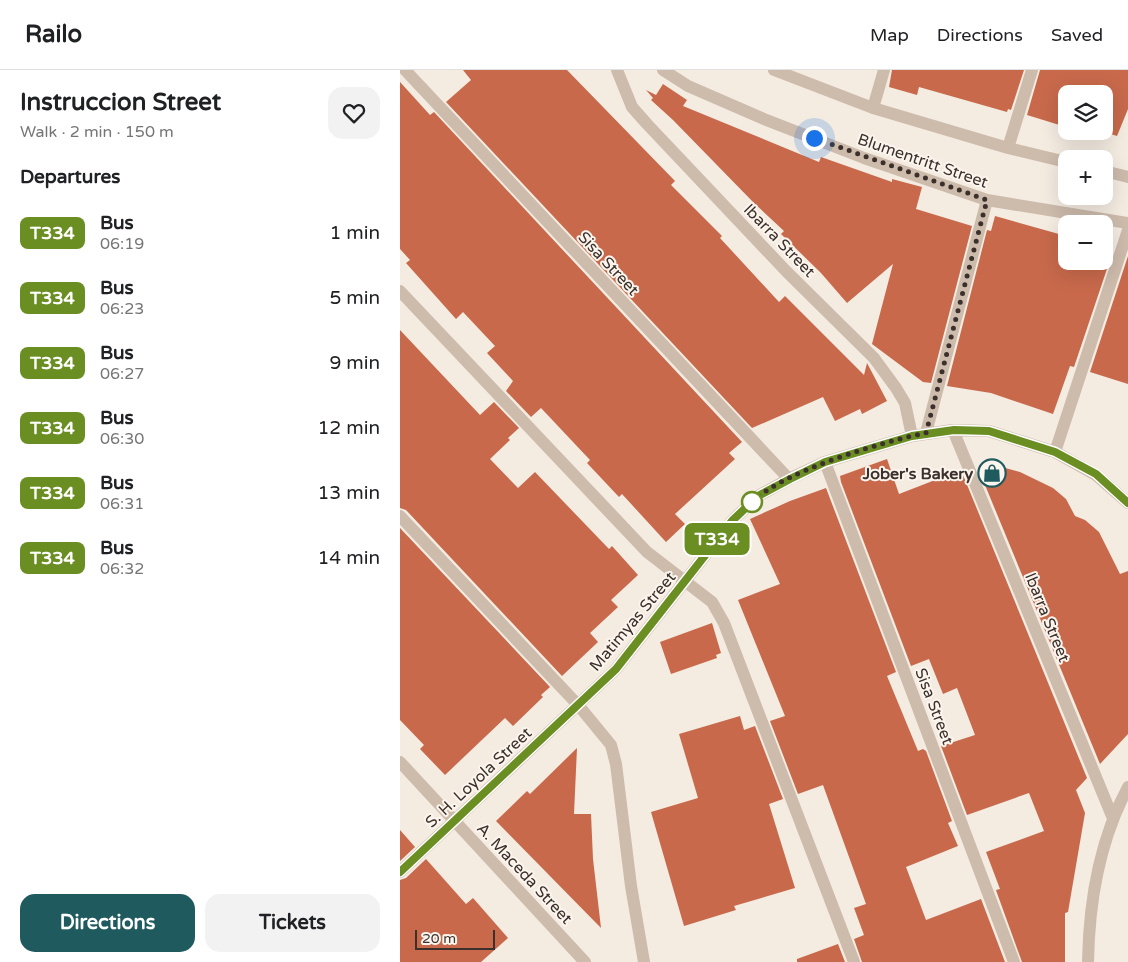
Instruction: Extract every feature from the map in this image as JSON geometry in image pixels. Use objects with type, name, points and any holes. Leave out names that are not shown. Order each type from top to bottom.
[{"type":"street","name":"Sisa Street","points":[[405,70],[790,479]]},
{"type":"street","name":"Ibarra Street","points":[[617,70],[632,107],[647,124],[786,272],[874,358],[905,403],[912,436]]},
{"type":"street","name":"Blumentritt Street","points":[[663,70],[688,86],[764,119],[864,158],[987,200],[1128,223]]},
{"type":"street","name":"Blumentritt Street","points":[[774,70],[873,108],[1008,148],[1058,160]]},
{"type":"street","points":[[873,108],[884,70]]},
{"type":"street","points":[[1008,148],[1032,70]]},
{"type":"street","points":[[1113,173],[1128,177]]},
{"type":"street","points":[[926,433],[987,200]]},
{"type":"street","points":[[1055,452],[1128,230]]},
{"type":"street","points":[[400,291],[647,552],[712,602],[724,622],[854,962]]},
{"type":"street","name":"Matimyas Street","points":[[579,706],[616,669],[686,583],[708,549],[732,521],[758,496],[825,462],[926,433],[954,430],[989,431],[1055,452],[1096,474],[1128,503]]},
{"type":"street","name":"Ibarra Street","points":[[954,430],[1112,816]]},
{"type":"street","name":"Sisa Street","points":[[825,462],[1014,962]]},
{"type":"street","points":[[400,516],[579,706],[611,745],[616,764],[631,886],[644,962]]},
{"type":"street","name":"S. H. Loyola Street","points":[[400,872],[579,706]]},
{"type":"street","name":"A. Maceda Street","points":[[400,762],[585,962]]},
{"type":"street","points":[[1088,962],[1088,941],[1098,865],[1112,816],[1128,787]]},
{"type":"building","points":[[463,70],[567,70],[675,181],[671,185],[722,236],[720,238],[779,302],[785,296],[864,375],[867,363],[887,401],[862,414],[860,409],[835,421],[823,397],[752,428],[446,102],[471,80]]},
{"type":"building","points":[[892,70],[1024,70],[1011,110],[1008,109],[1007,112],[919,87],[917,95],[889,87]]},
{"type":"building","points":[[1040,70],[1128,70],[1128,109],[1117,136],[1113,135],[1113,85],[1058,85],[1058,125],[1027,115]]},
{"type":"building","points":[[400,82],[430,115],[434,112],[742,442],[729,453],[735,459],[675,514],[685,524],[666,542],[622,494],[619,497],[587,463],[590,460],[541,408],[531,417],[506,391],[513,381],[487,353],[495,346],[463,312],[456,319],[406,263],[410,260],[400,249]]},
{"type":"building","points":[[663,84],[687,100],[683,106],[819,162],[821,157],[892,182],[892,179],[922,187],[916,209],[972,226],[931,383],[923,382],[872,344],[893,264],[847,303],[821,273],[781,234],[784,231],[651,100],[653,98],[646,90],[656,95]]},
{"type":"building","points":[[995,216],[1058,234],[1058,270],[1107,270],[1074,367],[1070,366],[1053,414],[991,393],[947,386],[987,230],[991,231]]},
{"type":"building","points":[[1128,256],[1128,384],[1090,372]]},
{"type":"building","points":[[400,330],[480,415],[494,402],[519,428],[508,438],[510,440],[490,459],[518,488],[535,472],[609,549],[612,546],[638,575],[611,600],[618,607],[590,633],[598,642],[562,676],[406,510],[400,508]]},
{"type":"building","points":[[887,459],[899,494],[961,470],[1087,778],[1076,790],[1085,813],[1068,912],[1065,913],[1065,962],[1022,962],[996,890],[1000,889],[986,852],[1044,831],[1029,793],[967,815],[941,746],[975,735],[957,688],[943,694],[929,659],[911,666],[841,482],[840,476]]},
{"type":"building","points":[[991,464],[1020,472],[1053,488],[1066,499],[1075,516],[1085,520],[1099,532],[1120,574],[1128,571],[1128,734],[1100,764],[978,468]]},
{"type":"building","points":[[826,488],[896,672],[887,676],[918,751],[923,749],[926,751],[952,821],[948,823],[958,846],[906,867],[926,920],[981,899],[1005,962],[862,962],[854,939],[864,935],[854,908],[866,904],[823,785],[798,794],[770,721],[785,716],[738,600],[780,584],[750,519],[790,501]]},
{"type":"building","points":[[400,528],[550,687],[541,695],[543,697],[513,726],[505,718],[445,775],[420,749],[424,745],[400,720]]},
{"type":"building","points":[[712,623],[721,653],[716,655],[717,658],[671,674],[660,642]]},
{"type":"building","points":[[740,716],[744,730],[755,726],[783,799],[769,804],[795,888],[734,906],[736,910],[684,926],[651,812],[698,798],[679,734]]},
{"type":"building","points":[[577,748],[574,814],[591,814],[593,859],[601,928],[496,821],[527,791],[530,794]]},
{"type":"building","points":[[400,830],[415,847],[400,861]]},
{"type":"building","points":[[426,859],[466,904],[473,898],[508,938],[481,962],[400,962],[400,880],[406,878]]},
{"type":"building","points":[[838,944],[845,962],[797,962],[797,959]]},
{"type":"bus line","name":"T334","points":[[400,872],[579,706],[616,669],[686,583],[708,549],[732,521],[758,496],[790,479],[825,462],[912,436],[954,430],[989,431],[1055,452],[1096,474],[1128,503]]},
{"type":"place","name":"Jober's Bakery","points":[[992,473]]},
{"type":"route","points":[[752,502],[758,496],[774,487],[825,462],[926,433],[987,200],[864,158],[814,138]]}]
